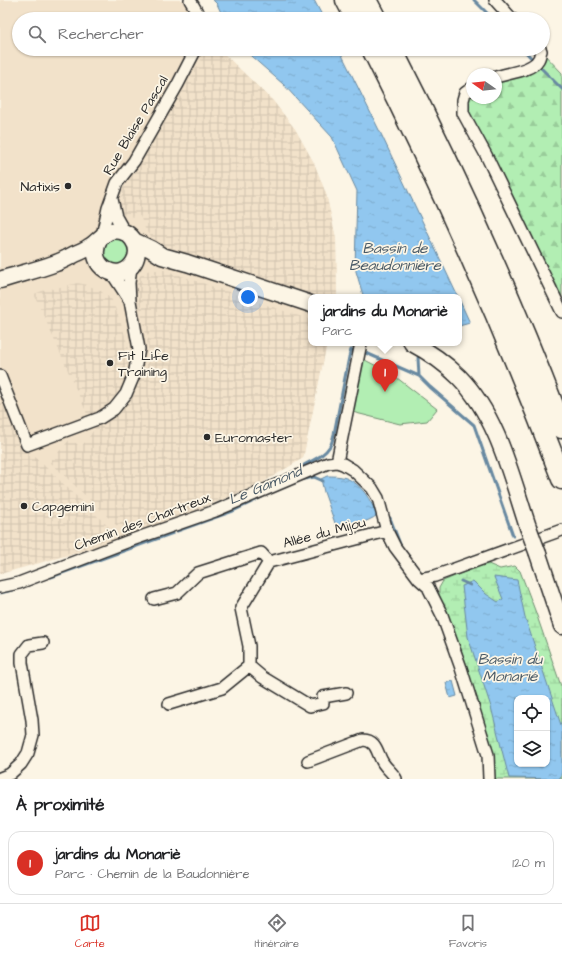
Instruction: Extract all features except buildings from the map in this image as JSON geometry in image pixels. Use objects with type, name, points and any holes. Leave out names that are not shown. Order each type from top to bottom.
[{"type":"highway","points":[[346,0],[352,12]]},
{"type":"highway","points":[[366,0],[372,12]]},
{"type":"highway","points":[[376,56],[429,164],[471,255],[528,391],[562,479]]},
{"type":"highway","points":[[396,56],[483,240],[521,326],[562,428]]},
{"type":"main road","points":[[0,280],[56,263],[89,247],[110,231],[120,231],[162,256],[308,303]]},
{"type":"main road","points":[[130,237],[136,246],[137,252],[133,264]]},
{"type":"main road","points":[[100,238],[96,245],[95,252],[96,258],[105,268]]},
{"type":"main road","points":[[56,263],[105,268],[116,273],[122,272],[140,260],[162,256]]},
{"type":"main road","points":[[418,346],[430,352],[459,377],[479,402],[489,419],[498,439],[562,626]]},
{"type":"street","points":[[190,0],[197,12]]},
{"type":"street","points":[[494,0],[505,12]]},
{"type":"street","name":"Rue Blaise Pascal","points":[[100,238],[108,208],[117,183],[134,161],[192,56]]},
{"type":"street","points":[[502,75],[524,69],[536,63],[539,56]]},
{"type":"street","points":[[466,92],[463,100],[463,113],[486,155],[562,312]]},
{"type":"street","name":"Rue Blaise Pascal","points":[[112,196],[116,217],[130,237]]},
{"type":"street","points":[[0,376],[26,445],[100,418],[114,409],[126,394],[134,375],[139,349],[130,301],[129,283],[133,264]]},
{"type":"street","points":[[105,268],[130,301]]},
{"type":"street","points":[[360,346],[337,462],[353,470],[372,488],[378,498],[387,531],[395,547],[419,579],[428,587],[442,615],[461,668],[488,755],[489,779]]},
{"type":"street","name":"Chemin des Chartreux","points":[[0,587],[19,583],[215,511],[328,462],[337,462]]},
{"type":"street","points":[[419,579],[435,576],[562,530]]},
{"type":"street","name":"Allée du Mijou","points":[[249,666],[249,646],[241,608],[269,562],[387,531]]},
{"type":"street","name":"Allée du Mijou","points":[[154,599],[178,593],[198,574],[205,571],[261,553],[269,562]]},
{"type":"street","points":[[0,778],[10,774],[21,764],[28,753],[33,735],[32,720],[22,663],[22,654],[29,645],[43,643]]},
{"type":"street","points":[[169,704],[222,688],[249,666],[262,677],[310,706],[323,703],[323,697],[346,693]]},
{"type":"street","points":[[308,761],[366,740],[372,742],[376,747],[384,764],[396,779]]},
{"type":"shaded area","points":[[0,0],[192,0],[198,12],[12,12],[12,56],[226,56],[273,101],[295,129],[314,163],[326,194],[336,238],[337,294],[308,294],[308,346],[326,346],[303,458],[262,483],[130,538],[0,574]]},
{"type":"shaded area","points":[[203,56],[226,56],[273,101],[295,129],[314,163],[326,194],[336,238],[337,294],[310,294],[165,246],[151,237],[146,231],[140,216],[128,217],[120,212],[120,201],[123,189],[146,155]]},
{"type":"shaded area","points":[[150,270],[164,270],[308,319],[308,346],[326,346],[303,458],[262,483],[130,538],[50,462],[70,439],[81,447],[97,425],[117,416],[143,373],[150,358],[147,341],[150,336],[145,333],[136,287],[142,273]]},
{"type":"shaded area","points":[[78,283],[99,290],[112,300],[129,349],[129,364],[124,385],[113,400],[88,416],[34,294]]},
{"type":"shaded area","points":[[0,398],[22,452],[30,452],[114,532],[100,543],[0,574]]},
{"type":"green space","points":[[536,56],[546,56],[562,73],[562,312],[463,100],[466,96],[466,104],[502,104],[502,75],[524,69]]},
{"type":"green space","points":[[115,238],[122,240],[127,244],[129,250],[127,260],[123,264],[110,264],[104,258],[104,245],[111,239]]},
{"type":"green space","points":[[363,359],[392,374],[437,409],[427,421],[400,424],[352,412]]},
{"type":"green space","name":"Bassin du Monarié","points":[[486,563],[500,569],[515,566],[520,571],[562,689],[562,779],[495,779],[493,758],[489,742],[439,595],[439,588],[443,581]]},
{"type":"water","points":[[213,0],[314,0],[320,12],[221,12]]},
{"type":"water","name":"Bassin de Beaudonnière","points":[[251,56],[342,56],[457,294],[363,294],[355,268],[357,191],[332,137],[283,84]]},
{"type":"water","points":[[462,306],[470,323],[462,325]]},
{"type":"water","points":[[327,476],[344,477],[357,484],[369,499],[377,515],[374,518],[357,524],[336,526],[321,479]]},
{"type":"water","name":"Bassin du Monarié","points":[[494,577],[517,580],[525,617],[562,728],[562,769],[559,779],[509,778],[491,707],[468,637],[462,586],[473,581],[486,594],[498,602],[503,599]]},
{"type":"water","points":[[453,681],[457,696],[450,698],[446,683]]},
{"type":"waterway","points":[[474,0],[486,12]]},
{"type":"waterway","points":[[529,56],[534,61]]},
{"type":"waterway","points":[[538,65],[562,89]]},
{"type":"waterway","points":[[304,465],[322,455],[331,443],[349,357],[351,350],[355,350]]},
{"type":"waterway","points":[[366,353],[419,376]]},
{"type":"waterway","points":[[418,358],[419,376],[474,425],[513,536]]},
{"type":"waterway","name":"Le Gamond","points":[[300,480],[314,477],[323,481]]},
{"type":"waterway","name":"Le Gamond","points":[[177,531],[233,511],[262,497]]},
{"type":"waterway","name":"Le Gamond","points":[[390,518],[400,544]]},
{"type":"waterway","name":"Le Gamond","points":[[51,577],[173,533]]},
{"type":"waterway","name":"Le Gamond","points":[[461,581],[470,585]]},
{"type":"waterway","name":"Le Gamond","points":[[0,593],[12,590]]},
{"type":"place","name":"Natixis","points":[[68,186]]},
{"type":"place","name":"Fit Life Training","points":[[110,363]]},
{"type":"place","name":"jardins du Monariè","points":[[385,392]]},
{"type":"place","name":"Euromaster","points":[[207,437]]},
{"type":"place","name":"Capgemini","points":[[24,506]]}]
